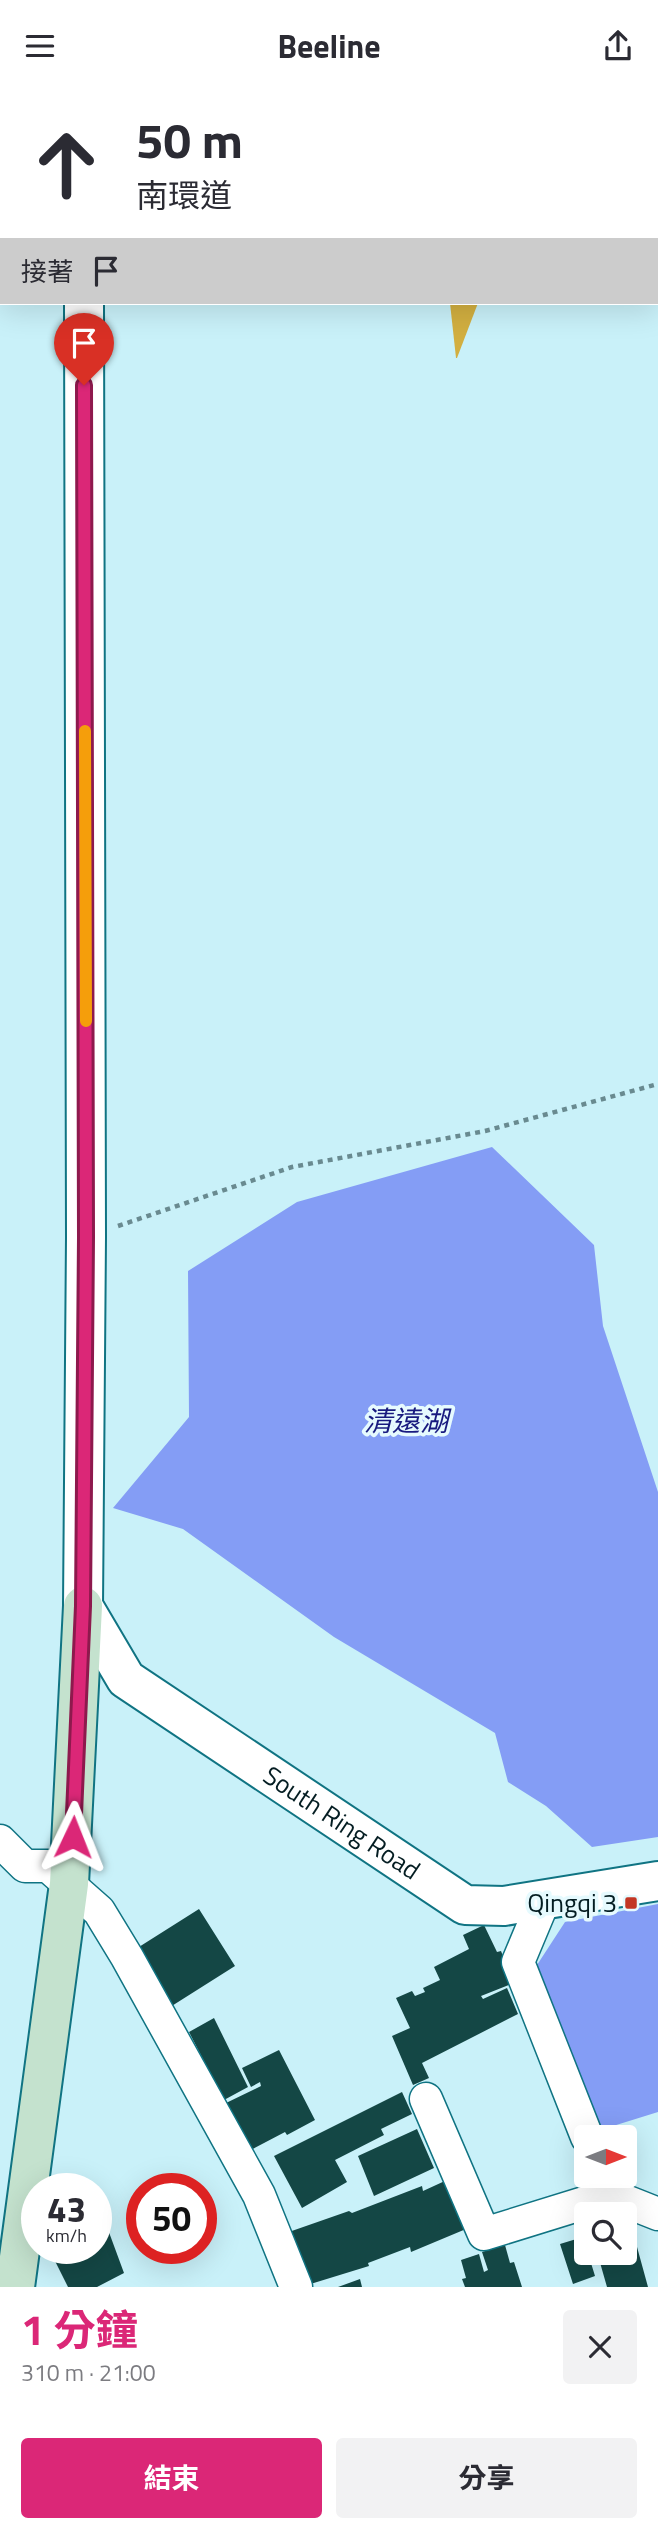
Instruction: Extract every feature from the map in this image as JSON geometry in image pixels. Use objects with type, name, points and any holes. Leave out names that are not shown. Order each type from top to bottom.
[{"type":"main road","points":[[15,2287],[69,1884],[83,1606]]},
{"type":"street","points":[[83,305],[86,1237],[83,1606]]},
{"type":"street","name":"South Ring Road","points":[[83,1606],[126,1679],[465,1905],[504,1906],[658,1881]]},
{"type":"street","points":[[0,1841],[25,1866],[48,1866],[99,1911],[258,2195],[296,2287]]},
{"type":"street","points":[[544,1900],[518,1962],[582,2125]]},
{"type":"street","points":[[426,2099],[484,2234],[599,2188]]},
{"type":"street","points":[[611,2188],[658,2214]]},
{"type":"path","points":[[86,1237],[292,1167],[485,1131],[658,1084]]},
{"type":"shaded area","points":[[450,305],[477,305],[457,358]]},
{"type":"water","name":"清遠湖","points":[[492,1147],[594,1245],[603,1326],[658,1492],[658,1837],[592,1847],[546,1806],[508,1782],[495,1733],[334,1637],[183,1529],[113,1508],[189,1417],[188,1271],[297,1202]]},
{"type":"water","points":[[658,1904],[658,2112],[616,2125],[595,2125],[537,1965],[565,1922]]},
{"type":"building","points":[[199,1909],[235,1966],[167,2009],[131,1952]]},
{"type":"building","points":[[484,1925],[497,1952],[501,1951],[514,1983],[481,1996],[483,1999],[507,1988],[518,2014],[422,2063],[429,2078],[413,2085],[392,2036],[410,2028],[396,1998],[412,1991],[415,1996],[425,1992],[423,1988],[440,1980],[434,1967],[469,1949],[463,1935]]},
{"type":"building","points":[[214,2018],[248,2087],[224,2100],[189,2032]]},
{"type":"building","points":[[279,2050],[315,2120],[249,2151],[226,2103],[261,2086],[260,2082],[251,2087],[242,2068]]},
{"type":"building","points":[[402,2092],[412,2114],[381,2129],[384,2135],[335,2160],[347,2182],[302,2208],[274,2156]]},
{"type":"building","points":[[417,2129],[434,2168],[374,2196],[358,2156]]},
{"type":"building","points":[[447,2180],[466,2229],[411,2252],[410,2247],[368,2263],[369,2266],[304,2286],[286,2233],[349,2211],[352,2213],[422,2186],[423,2191]]},
{"type":"building","points":[[112,2240],[124,2273],[97,2287],[68,2287],[56,2264],[112,2264]]},
{"type":"building","points":[[574,2240],[574,2265],[592,2265],[595,2276],[573,2284],[560,2244]]},
{"type":"building","points":[[505,2245],[510,2263],[514,2262],[522,2287],[465,2287],[462,2279],[466,2278],[461,2260],[479,2254],[484,2272],[488,2270],[482,2252]]},
{"type":"building","points":[[637,2247],[648,2287],[607,2287],[601,2265],[637,2265]]},
{"type":"building","points":[[360,2279],[362,2287],[338,2287]]},
{"type":"slow traffic","points":[[85,731],[86,1021]]},
{"type":"place","name":"Qingqi 3","points":[[631,1903]]},
{"type":"route","points":[[73,1837],[83,1606],[86,1237],[84,385]]}]
